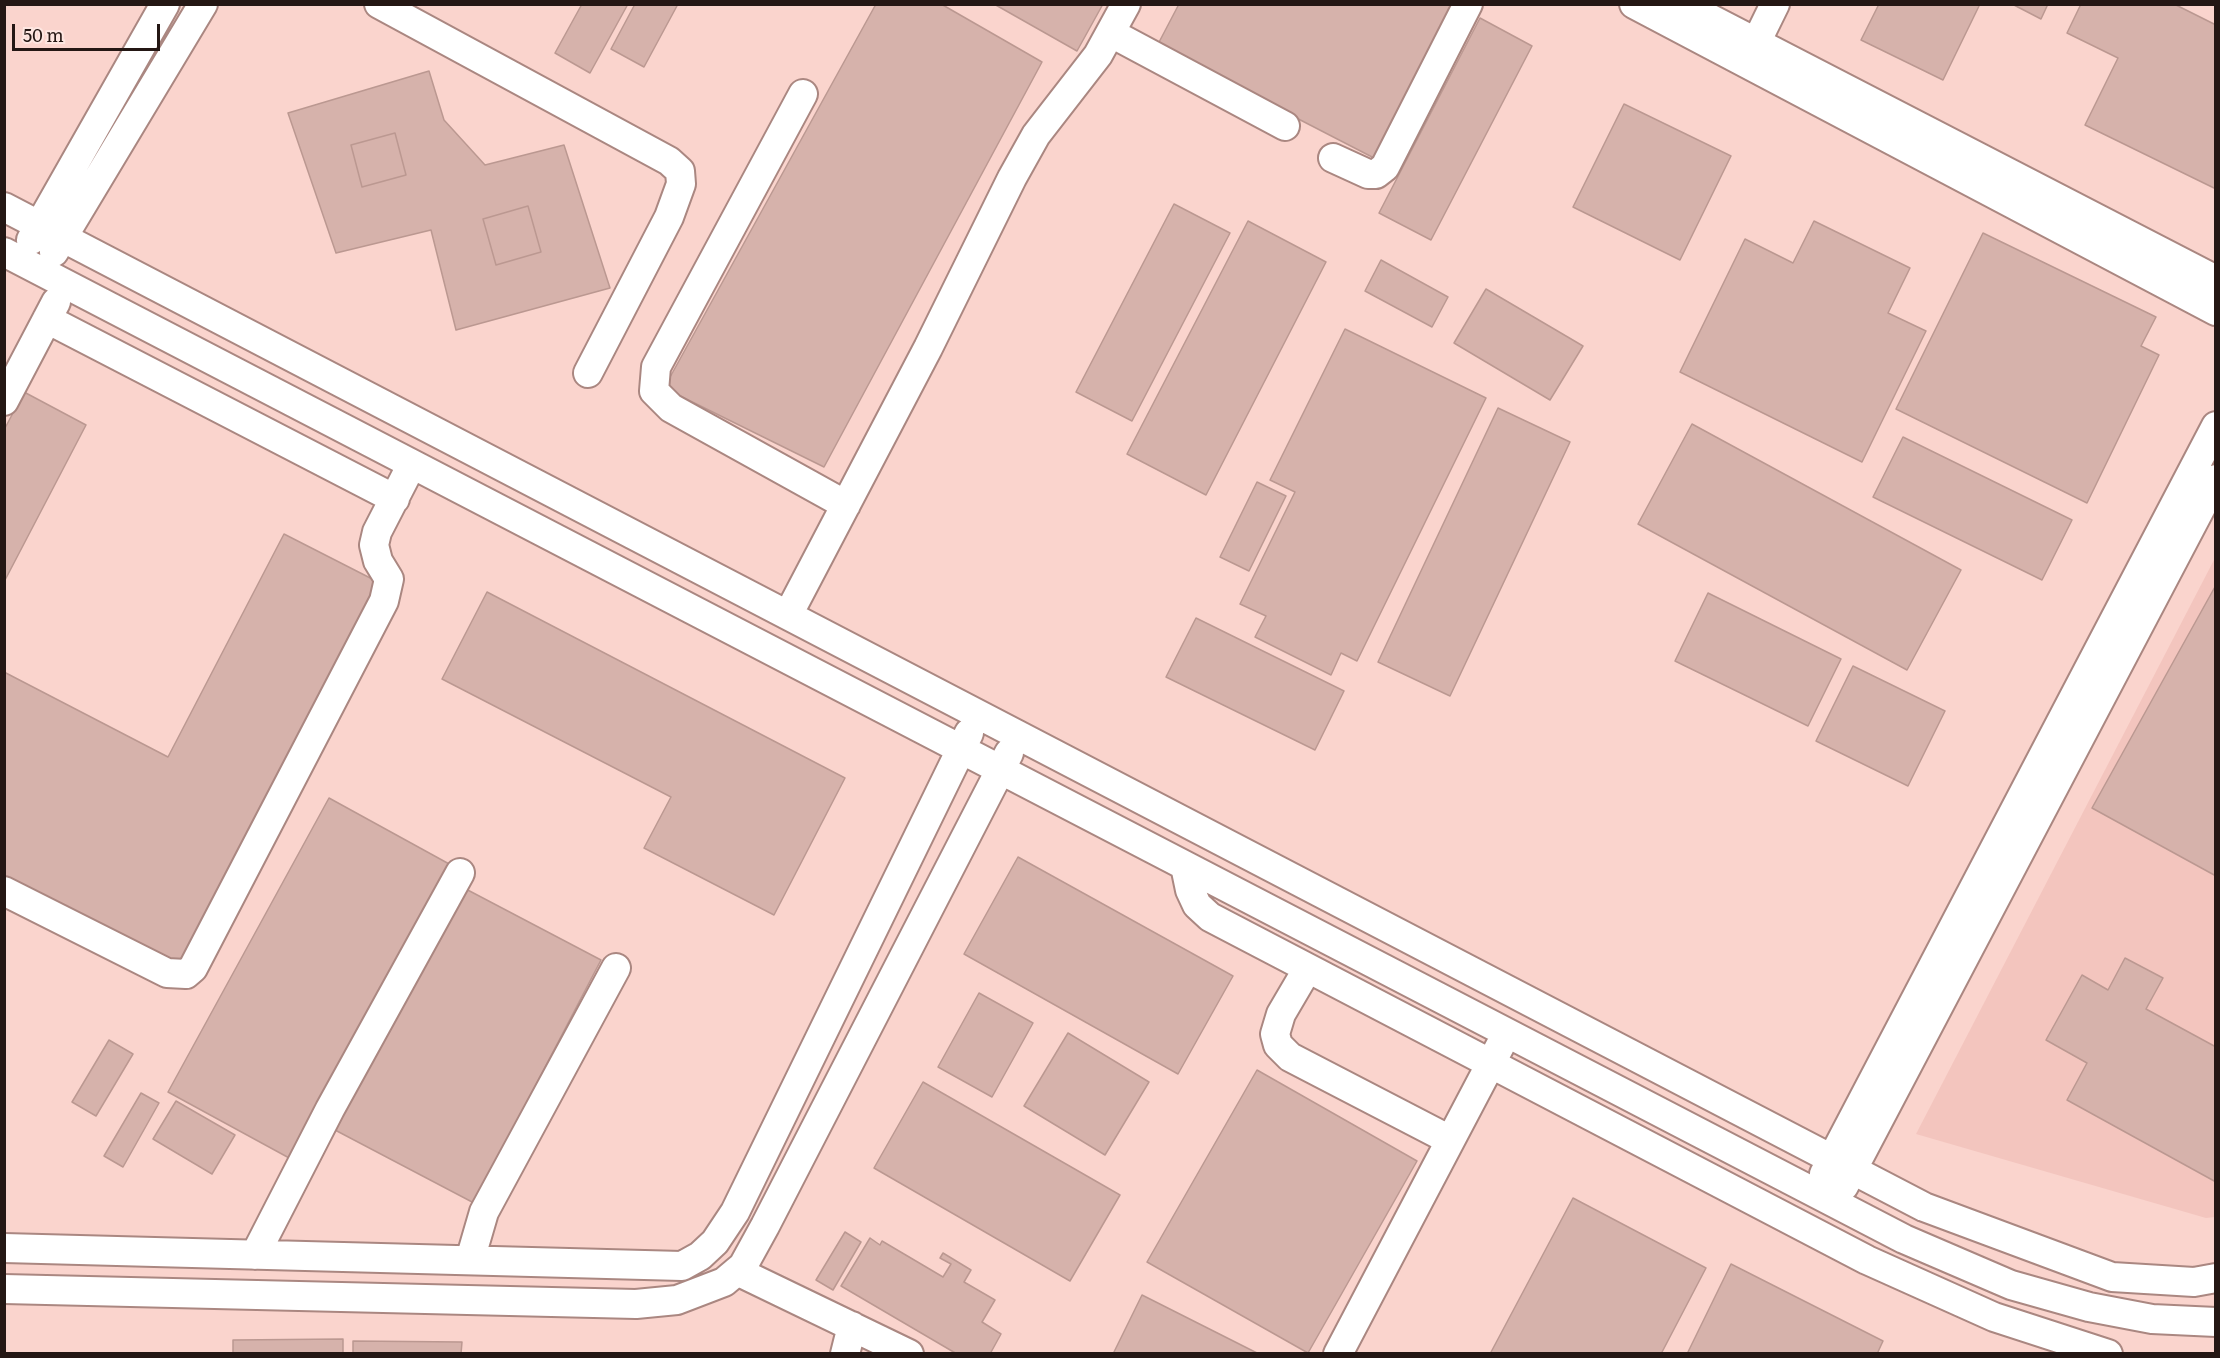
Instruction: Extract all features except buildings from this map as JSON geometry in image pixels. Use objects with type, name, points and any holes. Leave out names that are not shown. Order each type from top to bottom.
[{"type":"street","points":[[4,401],[47,319],[33,267],[165,4]]},
{"type":"street","points":[[51,231],[203,4]]},
{"type":"street","points":[[379,4],[669,160],[680,171],[681,184],[669,218],[588,373]]},
{"type":"street","points":[[788,615],[1036,135],[1078,82],[1111,33],[1126,4]]},
{"type":"street","points":[[1333,158],[1368,174],[1376,174],[1386,167],[1468,4]]},
{"type":"street","points":[[1634,4],[1751,53],[2216,280]]},
{"type":"street","points":[[1682,4],[1751,53],[2216,311]]},
{"type":"street","points":[[1751,53],[1775,4]]},
{"type":"street","points":[[1111,33],[1285,126]]},
{"type":"street","points":[[803,94],[656,368],[654,391],[671,408],[846,505]]},
{"type":"street","points":[[4,207],[1924,1206],[2112,1277],[2194,1282],[2216,1278]]},
{"type":"street","points":[[33,267],[1904,1239],[2011,1286],[2089,1307],[2152,1319],[2216,1322]]},
{"type":"street","points":[[47,319],[395,499]]},
{"type":"street","points":[[1825,1198],[2216,426]]},
{"type":"street","points":[[4,891],[167,973],[186,974],[193,968],[384,601],[389,579],[378,561],[374,545],[412,464]]},
{"type":"street","points":[[1842,1164],[2216,479]]},
{"type":"street","points":[[4,1248],[682,1266],[700,1256],[715,1242],[735,1212],[978,714]]},
{"type":"street","points":[[4,1289],[636,1304],[677,1300],[731,1277],[743,1266],[999,770],[1020,736]]},
{"type":"street","points":[[1185,867],[1190,890],[1197,905],[1210,917],[1876,1264],[1994,1317],[2108,1353]]},
{"type":"street","points":[[255,1255],[330,1109],[460,873]]},
{"type":"street","points":[[470,1260],[484,1212],[616,968]]},
{"type":"street","points":[[1308,968],[1281,1014],[1275,1034],[1278,1045],[1290,1057],[1450,1140]]},
{"type":"street","points":[[1338,1353],[1506,1033]]},
{"type":"street","points":[[700,1256],[731,1277],[852,1326],[909,1353]]},
{"type":"street","points":[[845,1353],[852,1326]]},
{"type":"shaded area","points":[[2215,558],[2215,1217],[2206,1218],[1916,1134]]}]
